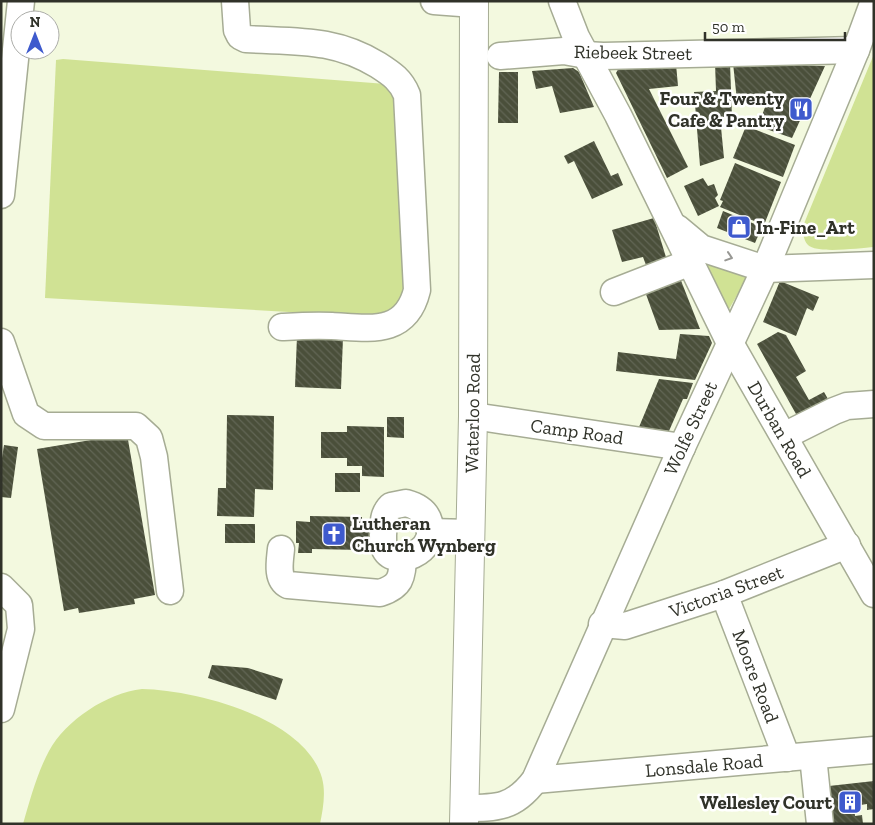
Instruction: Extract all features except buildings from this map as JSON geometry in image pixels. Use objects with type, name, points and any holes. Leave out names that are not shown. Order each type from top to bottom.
[{"type":"main road","name":"Waterloo Road","points":[[464,816],[473,416],[474,2]]},
{"type":"street","points":[[1,196],[21,1]]},
{"type":"street","points":[[235,1],[237,30],[240,36],[246,39],[321,43],[342,48],[369,60],[393,74],[400,81],[407,95],[417,290],[411,307],[399,320],[379,328],[311,325],[282,327]]},
{"type":"street","points":[[434,1],[474,2]]},
{"type":"street","name":"Durban Road","points":[[562,1],[576,36],[673,224],[696,255],[730,343],[874,594]]},
{"type":"street","name":"Wolfe Street","points":[[464,816],[512,803],[535,780],[602,624],[765,269],[856,50],[874,1]]},
{"type":"street","name":"Riebeek Street","points":[[500,56],[564,51],[586,55],[856,50]]},
{"type":"street","points":[[614,292],[696,255]]},
{"type":"street","name":"Durban Road","points":[[696,255],[765,269]]},
{"type":"street","points":[[765,269],[874,265]]},
{"type":"street","points":[[1,342],[26,414],[44,426],[136,426],[149,438],[154,457],[170,591]]},
{"type":"street","points":[[784,436],[847,406],[874,404]]},
{"type":"street","name":"Camp Road","points":[[473,416],[682,447]]},
{"type":"street","points":[[406,503],[422,510],[427,516],[430,532],[429,540],[419,553],[403,557],[389,553],[383,546],[384,516],[390,506],[406,503]]},
{"type":"street","points":[[430,532],[470,533]]},
{"type":"street","name":"Victoria Street","points":[[602,624],[625,626],[724,594],[847,545]]},
{"type":"street","points":[[281,549],[280,576],[284,583],[288,585],[380,593],[388,590],[399,581],[402,576],[403,557]]},
{"type":"street","points":[[1,587],[19,605],[21,629],[1,709]]},
{"type":"street","name":"Moore Road","points":[[724,594],[787,758]]},
{"type":"street","name":"Lonsdale Road","points":[[535,780],[874,750]]},
{"type":"street","points":[[813,756],[820,824]]},
{"type":"green space","points":[[874,54],[874,247],[839,250],[813,248],[805,241],[803,226]]},
{"type":"green space","points":[[56,60],[386,84],[395,98],[406,290],[397,305],[376,317],[45,298]]},
{"type":"green space","points":[[701,255],[749,274],[728,311]]},
{"type":"green space","points":[[142,689],[191,695],[246,711],[272,724],[294,739],[312,757],[322,778],[324,795],[320,824],[23,824],[41,768],[56,740],[77,719],[102,702],[115,696]]},
{"type":"place","name":"Four & Twenty Cafe & Pantry","points":[[801,109]]},
{"type":"place","name":"In-Fine_Art","points":[[739,227]]},
{"type":"place","name":"Lutheran Church Wynberg","points":[[334,534]]},
{"type":"place","name":"Wellesley Court","points":[[850,802]]}]
